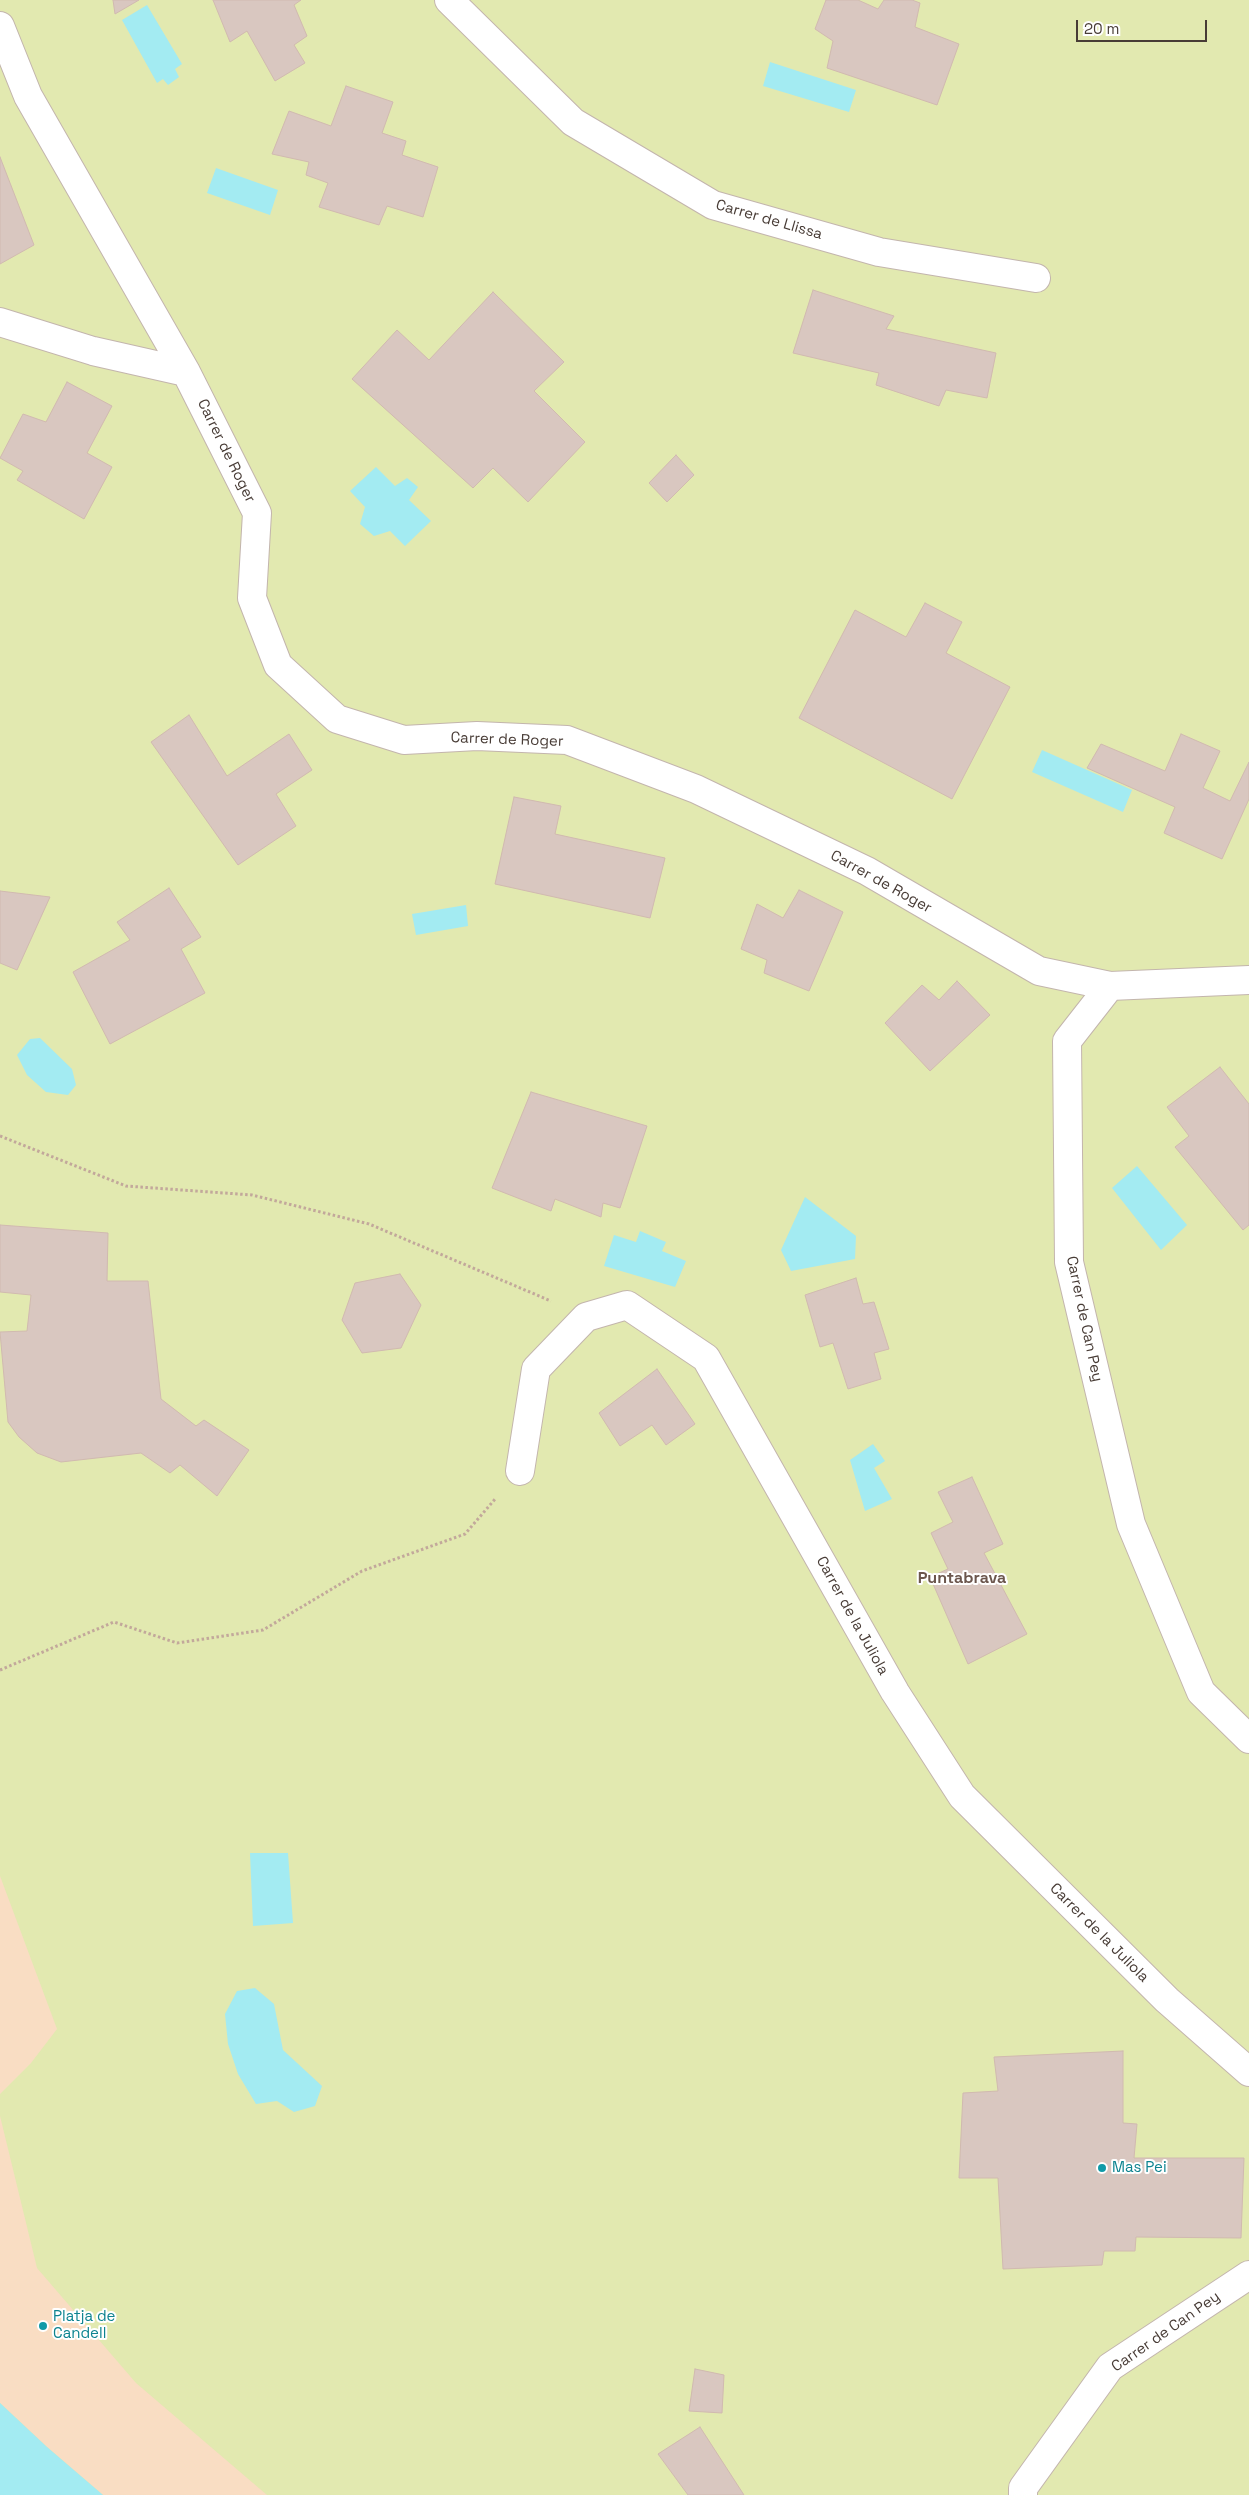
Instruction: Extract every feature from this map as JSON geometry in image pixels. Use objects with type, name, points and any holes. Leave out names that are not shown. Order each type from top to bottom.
[{"type":"street","name":"Carrer de Llissa","points":[[449,0],[573,122],[713,205],[879,252],[1036,278]]},
{"type":"street","name":"Carrer de Roger","points":[[0,26],[28,96],[186,372],[257,513],[252,598],[278,665],[337,718],[404,740],[477,736],[567,740],[696,789],[867,872],[1039,971],[1110,986]]},
{"type":"street","points":[[0,322],[93,351],[186,372]]},
{"type":"street","points":[[1110,986],[1249,980]]},
{"type":"street","name":"Carrer de Can Pey","points":[[1110,986],[1067,1041],[1069,1262],[1131,1524],[1201,1692],[1249,1739]]},
{"type":"street","name":"Carrer de la Juliola","points":[[586,1316],[627,1305],[706,1358],[895,1692],[962,1796],[1167,2000],[1249,2072]]},
{"type":"street","points":[[520,1471],[536,1369],[586,1316]]},
{"type":"street","name":"Carrer de Can Pey","points":[[1022,2495],[1023,2488],[1110,2367],[1249,2275]]},
{"type":"path","points":[[0,1136],[126,1186],[252,1195],[369,1224],[586,1316]]},
{"type":"path","points":[[0,1670],[114,1622],[177,1644],[263,1630],[362,1571],[465,1534],[520,1471]]},
{"type":"green space","points":[[0,0],[1249,0],[1249,2495],[0,2495]]},
{"type":"sand","points":[[0,1876],[57,2029],[31,2063],[0,2094]]},
{"type":"sand","name":"Platja de Candell","points":[[0,2116],[37,2268],[136,2383],[267,2495],[103,2495],[47,2447],[0,2403]]},
{"type":"water","points":[[147,5],[182,64],[175,69],[179,77],[168,85],[163,79],[157,83],[122,20]]},
{"type":"water","points":[[770,62],[856,90],[849,112],[763,86]]},
{"type":"water","points":[[216,168],[278,190],[270,215],[207,193]]},
{"type":"water","points":[[376,467],[395,486],[407,478],[418,487],[409,500],[431,521],[405,546],[390,531],[374,536],[360,524],[365,507],[350,491]]},
{"type":"water","points":[[1042,750],[1132,790],[1123,812],[1032,772]]},
{"type":"water","points":[[466,905],[468,926],[416,935],[412,914]]},
{"type":"water","points":[[40,1038],[72,1069],[76,1085],[68,1095],[46,1092],[27,1075],[17,1055],[30,1039]]},
{"type":"water","points":[[1137,1166],[1187,1225],[1161,1250],[1112,1188]]},
{"type":"water","points":[[805,1197],[856,1236],[855,1259],[791,1271],[781,1250]]},
{"type":"water","points":[[640,1231],[666,1242],[662,1251],[686,1261],[675,1287],[604,1266],[614,1235],[636,1242]]},
{"type":"water","points":[[873,1444],[885,1461],[874,1468],[892,1499],[865,1511],[850,1460]]},
{"type":"water","points":[[250,1853],[288,1853],[293,1923],[253,1926]]},
{"type":"water","points":[[255,1988],[274,2004],[283,2050],[322,2086],[315,2106],[294,2112],[277,2101],[256,2104],[238,2074],[228,2044],[225,2014],[237,1991]]},
{"type":"water","points":[[0,2403],[47,2447],[103,2495],[0,2495]]},
{"type":"building","points":[[113,0],[139,0],[115,14]]},
{"type":"building","points":[[213,0],[301,0],[294,5],[307,36],[294,45],[305,63],[275,81],[247,31],[230,42]]},
{"type":"building","points":[[826,0],[858,0],[878,9],[884,0],[912,0],[920,3],[915,27],[959,44],[937,105],[827,68],[833,41],[815,29]]},
{"type":"building","points":[[346,86],[393,102],[382,133],[406,141],[402,155],[438,167],[423,217],[387,206],[379,225],[319,207],[328,183],[306,175],[309,162],[272,154],[289,111],[331,126]]},
{"type":"building","points":[[0,157],[34,245],[0,264]]},
{"type":"building","points":[[813,290],[894,316],[886,329],[996,353],[987,398],[946,390],[939,406],[876,385],[879,373],[793,353]]},
{"type":"building","points":[[493,292],[564,362],[534,391],[585,442],[528,502],[493,468],[473,488],[352,379],[397,330],[429,360]]},
{"type":"building","points":[[67,382],[112,406],[87,453],[112,467],[84,519],[17,480],[23,471],[0,458],[23,414],[46,422]]},
{"type":"building","points":[[676,455],[694,475],[667,502],[649,483]]},
{"type":"building","points":[[925,603],[962,622],[946,653],[1010,687],[952,799],[799,718],[855,610],[906,637]]},
{"type":"building","points":[[189,715],[227,776],[289,734],[312,770],[276,794],[296,826],[238,865],[151,742]]},
{"type":"building","points":[[1181,734],[1220,751],[1203,788],[1230,801],[1249,762],[1249,799],[1222,859],[1164,833],[1175,807],[1087,768],[1101,744],[1165,771]]},
{"type":"building","points":[[514,797],[561,806],[555,834],[665,858],[650,918],[495,884]]},
{"type":"building","points":[[169,888],[201,937],[181,949],[205,993],[110,1044],[73,972],[130,940],[117,922]]},
{"type":"building","points":[[799,890],[843,912],[809,991],[764,973],[767,960],[741,949],[757,904],[783,918]]},
{"type":"building","points":[[0,891],[50,897],[17,970],[0,963]]},
{"type":"building","points":[[957,981],[990,1015],[930,1071],[885,1023],[922,985],[939,1000]]},
{"type":"building","points":[[1220,1067],[1249,1104],[1249,1225],[1243,1230],[1175,1147],[1189,1136],[1167,1107]]},
{"type":"building","points":[[531,1092],[647,1126],[620,1208],[603,1203],[601,1217],[555,1199],[551,1211],[492,1188]]},
{"type":"building","points":[[0,1225],[108,1233],[107,1281],[148,1281],[161,1399],[196,1426],[204,1420],[249,1450],[217,1496],[180,1465],[170,1473],[141,1453],[61,1462],[37,1453],[19,1437],[8,1422],[0,1332],[27,1331],[31,1295],[0,1292]]},
{"type":"building","points":[[400,1274],[421,1305],[401,1348],[362,1353],[342,1320],[355,1283]]},
{"type":"building","points":[[856,1278],[863,1304],[874,1302],[889,1349],[874,1353],[881,1379],[848,1389],[833,1343],[820,1347],[805,1295]]},
{"type":"building","points":[[657,1369],[695,1424],[666,1445],[652,1425],[620,1446],[599,1413]]},
{"type":"building","points":[[972,1477],[1003,1544],[984,1553],[1027,1634],[968,1664],[930,1577],[948,1569],[931,1533],[953,1522],[938,1492]]},
{"type":"building","name":"Mas Pei","points":[[1123,2051],[1123,2123],[1137,2124],[1134,2158],[1244,2158],[1241,2238],[1136,2237],[1135,2251],[1104,2251],[1102,2265],[1003,2269],[998,2178],[959,2178],[963,2093],[998,2091],[994,2057]]},
{"type":"building","points":[[695,2369],[724,2375],[722,2413],[689,2411]]},
{"type":"building","points":[[700,2427],[744,2495],[688,2495],[658,2454]]},
{"type":"place","name":"Mas Pei","points":[[1102,2168]]},
{"type":"place","name":"Platja de Candell","points":[[43,2326]]},
{"type":"district","name":"Puntabrava","points":[[962,1579]]}]
